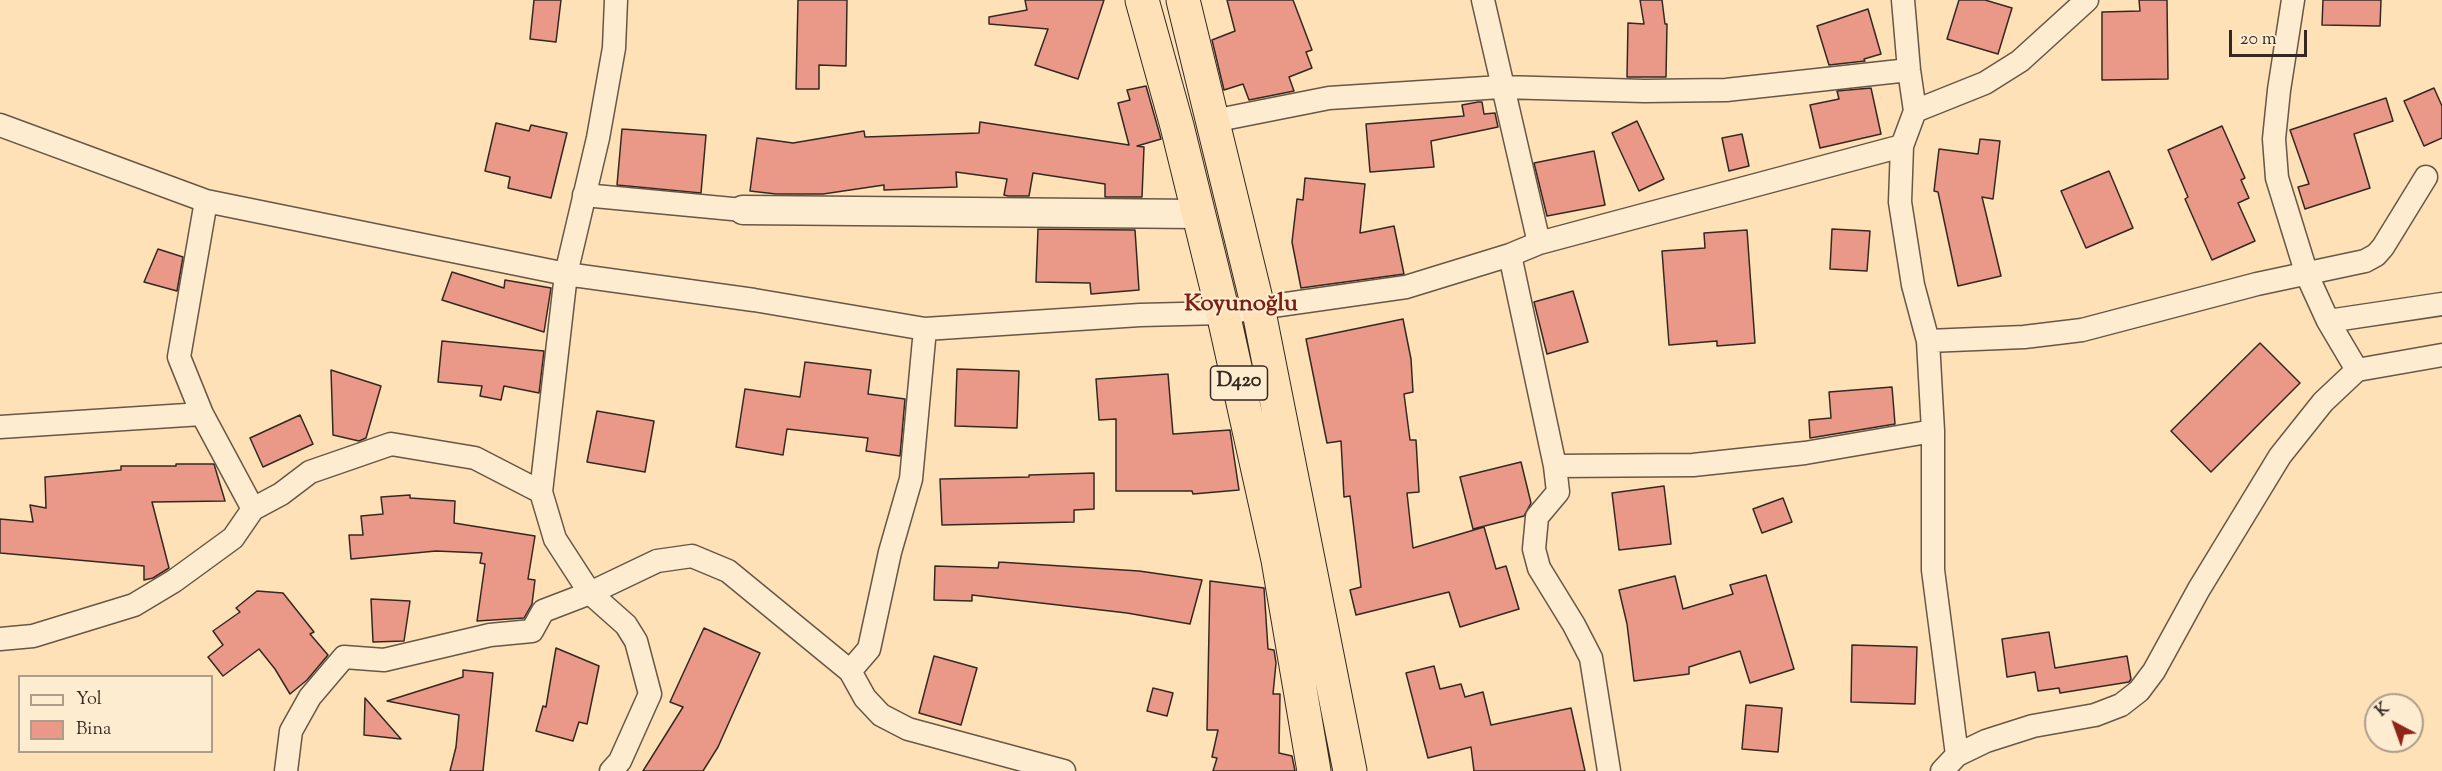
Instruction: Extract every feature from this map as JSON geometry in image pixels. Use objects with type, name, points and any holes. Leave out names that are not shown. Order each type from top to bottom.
[{"type":"highway","name":"D420","points":[[1142,0],[1223,313],[1278,560],[1314,771]]},
{"type":"highway","name":"D420","points":[[1183,0],[1258,307],[1350,771]]},
{"type":"street","points":[[611,771],[620,761],[650,694],[636,641],[626,625],[590,593],[555,539],[541,492],[566,274],[598,138],[614,48],[616,0]]},
{"type":"street","points":[[1483,0],[1539,243]]},
{"type":"street","points":[[1903,0],[1915,111],[1902,146],[1900,202],[1913,285],[1928,341],[1933,431],[1933,570],[1949,763],[1986,741],[2033,726],[2096,715],[2121,705],[2139,691],[2154,671],[2199,589],[2280,456],[2323,402],[2357,370],[2442,355]]},
{"type":"street","points":[[1915,111],[1985,83],[2020,61],[2087,0]]},
{"type":"street","points":[[2293,0],[2278,90],[2274,139],[2277,178],[2307,275],[2328,321],[2357,370]]},
{"type":"street","points":[[1213,121],[1329,98],[1502,87],[1644,91],[1726,90],[1909,70]]},
{"type":"street","points":[[0,125],[206,201],[566,274],[754,300],[925,329],[1140,315],[1223,313],[1406,286],[1510,255],[1539,243],[1902,146]]},
{"type":"street","points":[[1928,341],[2024,337],[2082,330],[2223,292],[2365,261],[2383,248],[2426,177]]},
{"type":"street","points":[[585,195],[743,210],[1199,214]]},
{"type":"street","points":[[206,201],[179,357],[202,414],[253,509]]},
{"type":"street","points":[[1510,255],[1555,466],[1558,492],[1538,517],[1534,549],[1539,568],[1591,658],[1609,771]]},
{"type":"street","points":[[2328,321],[2442,304]]},
{"type":"street","points":[[850,671],[869,649],[890,552],[911,479],[925,329]]},
{"type":"street","points":[[0,427],[202,414]]},
{"type":"street","points":[[1555,466],[1692,465],[1805,453],[1933,431]]},
{"type":"street","points":[[0,639],[33,636],[134,605],[174,581],[233,538],[253,509],[281,494],[310,472],[391,444],[475,458],[541,492]]},
{"type":"street","points":[[286,771],[291,731],[310,697],[344,657],[384,660],[490,635],[532,631],[543,611],[590,593],[657,561],[692,556],[728,571],[850,671],[865,698],[881,716],[908,729],[1064,771]]},
{"type":"building","points":[[534,0],[561,0],[556,42],[530,39]]},
{"type":"building","points":[[798,0],[847,0],[846,66],[819,65],[819,89],[796,89]]},
{"type":"building","points":[[1025,0],[1104,0],[1078,79],[1035,65],[1048,29],[989,24],[989,17],[1027,10]]},
{"type":"building","points":[[1227,0],[1293,0],[1312,50],[1306,52],[1312,68],[1289,77],[1294,91],[1249,100],[1243,84],[1224,90],[1212,40],[1235,31]]},
{"type":"building","points":[[1640,0],[1662,0],[1665,24],[1667,24],[1666,77],[1627,77],[1628,23],[1644,24]]},
{"type":"building","points":[[1959,0],[1985,0],[2012,8],[1998,54],[1947,39]]},
{"type":"building","points":[[2139,0],[2167,0],[2168,79],[2102,80],[2102,12],[2140,11]]},
{"type":"building","points":[[2323,0],[2381,0],[2380,26],[2322,25]]},
{"type":"building","points":[[1868,9],[1881,54],[1864,59],[1865,61],[1829,65],[1817,26]]},
{"type":"building","points":[[1146,86],[1161,139],[1137,146],[1144,147],[1142,197],[1105,197],[1105,184],[1033,173],[1029,196],[1004,195],[1007,179],[956,172],[957,187],[884,190],[884,185],[823,194],[776,194],[750,191],[757,138],[793,143],[864,131],[865,137],[979,133],[980,122],[1129,145],[1118,103],[1130,100],[1127,90]]},
{"type":"building","points":[[1871,88],[1881,134],[1820,148],[1810,105],[1839,99],[1837,91]]},
{"type":"building","points":[[2434,88],[2442,106],[2442,138],[2424,146],[2404,101]]},
{"type":"building","points":[[2386,98],[2393,121],[2354,134],[2370,188],[2305,209],[2298,187],[2309,184],[2290,130]]},
{"type":"building","points":[[1482,102],[1484,114],[1495,113],[1498,127],[1431,141],[1434,167],[1370,172],[1366,124],[1464,116],[1462,105]]},
{"type":"building","points":[[1637,121],[1664,179],[1639,191],[1612,133]]},
{"type":"building","points":[[496,123],[529,131],[531,125],[567,133],[551,198],[508,188],[510,177],[485,171]]},
{"type":"building","points":[[2222,126],[2245,178],[2241,180],[2249,198],[2238,203],[2255,241],[2212,260],[2185,199],[2188,197],[2168,150]]},
{"type":"building","points":[[622,129],[706,135],[701,193],[617,185]]},
{"type":"building","points":[[1742,134],[1749,166],[1729,171],[1722,138]]},
{"type":"building","points":[[1980,139],[2000,141],[1993,199],[1982,197],[2001,276],[1958,286],[1938,192],[1934,191],[1939,149],[1978,154]]},
{"type":"building","points":[[1594,151],[1605,205],[1547,216],[1534,163]]},
{"type":"building","points":[[2109,171],[2133,228],[2086,248],[2061,191]]},
{"type":"building","points":[[1305,178],[1365,184],[1360,233],[1394,226],[1404,274],[1301,288],[1292,242],[1297,199],[1303,200]]},
{"type":"building","points":[[1038,229],[1135,230],[1139,290],[1091,294],[1090,283],[1036,282]]},
{"type":"building","points":[[1832,229],[1870,231],[1867,271],[1830,269]]},
{"type":"building","points":[[1747,230],[1755,343],[1717,346],[1717,341],[1669,345],[1662,251],[1705,248],[1704,233]]},
{"type":"building","points":[[158,249],[183,257],[177,291],[144,282]]},
{"type":"building","points":[[452,272],[504,288],[505,280],[551,288],[544,332],[442,300]]},
{"type":"building","points":[[1573,291],[1588,342],[1547,354],[1534,302]]},
{"type":"building","points":[[1403,319],[1411,359],[1413,392],[1404,394],[1410,440],[1416,440],[1419,492],[1407,493],[1413,548],[1484,527],[1496,569],[1506,566],[1519,609],[1460,627],[1449,592],[1356,615],[1350,590],[1361,587],[1350,496],[1344,497],[1341,441],[1327,443],[1306,339]]},
{"type":"building","points":[[442,341],[544,351],[539,393],[504,386],[501,400],[480,396],[482,386],[438,382]]},
{"type":"building","points":[[2260,343],[2300,383],[2211,472],[2171,431]]},
{"type":"building","points":[[805,362],[871,370],[868,394],[905,399],[900,456],[866,451],[868,438],[787,429],[783,455],[736,447],[745,389],[800,397]]},
{"type":"building","points":[[957,369],[1019,371],[1017,428],[955,426]]},
{"type":"building","points":[[331,370],[381,386],[366,438],[359,441],[333,435]]},
{"type":"building","points":[[1168,374],[1173,434],[1230,430],[1239,490],[1193,494],[1192,491],[1116,491],[1116,419],[1099,420],[1096,379]]},
{"type":"building","points":[[1892,387],[1895,424],[1810,438],[1809,420],[1831,418],[1829,392]]},
{"type":"building","points":[[597,411],[654,421],[645,472],[587,462]]},
{"type":"building","points":[[300,415],[313,444],[263,467],[250,438]]},
{"type":"building","points":[[1521,462],[1531,503],[1524,516],[1473,529],[1460,477]]},
{"type":"building","points":[[176,464],[214,464],[225,501],[152,502],[169,568],[153,578],[144,580],[144,566],[0,553],[0,519],[33,522],[30,505],[46,508],[45,477],[121,470],[121,466],[176,466]]},
{"type":"building","points":[[1094,473],[1094,509],[1074,510],[1074,522],[942,525],[940,479]]},
{"type":"building","points":[[1664,486],[1671,544],[1619,550],[1612,493]]},
{"type":"building","points":[[410,495],[410,498],[455,501],[454,523],[535,536],[528,579],[535,580],[532,604],[524,618],[477,621],[485,564],[480,563],[482,553],[436,551],[351,559],[349,535],[363,535],[361,516],[383,514],[381,497]]},
{"type":"building","points":[[1783,498],[1792,522],[1762,533],[1753,509]]},
{"type":"building","points":[[999,562],[1139,571],[1202,580],[1190,624],[1127,613],[972,595],[972,601],[934,600],[935,566],[998,568]]},
{"type":"building","points":[[1766,575],[1794,669],[1750,683],[1740,651],[1689,667],[1689,674],[1634,681],[1627,624],[1619,590],[1675,576],[1683,609],[1733,594],[1730,585]]},
{"type":"building","points":[[1210,581],[1264,588],[1268,649],[1274,650],[1276,663],[1273,694],[1280,694],[1279,753],[1292,756],[1295,771],[1213,771],[1217,758],[1212,757],[1218,730],[1207,730]]},
{"type":"building","points":[[257,591],[283,593],[314,632],[310,634],[328,655],[307,680],[290,694],[275,669],[259,649],[223,676],[208,657],[223,645],[213,631],[240,612],[236,608]]},
{"type":"building","points":[[371,599],[410,601],[404,641],[373,642]]},
{"type":"building","points":[[704,628],[760,653],[718,747],[703,771],[643,771],[683,707],[670,702]]},
{"type":"building","points":[[2049,632],[2055,668],[2127,656],[2131,679],[2129,682],[2060,693],[2059,688],[2038,691],[2035,672],[2007,677],[2002,639]]},
{"type":"building","points":[[1852,645],[1917,647],[1915,704],[1851,702]]},
{"type":"building","points":[[556,648],[599,666],[587,724],[579,722],[573,741],[536,731],[543,706],[546,707]]},
{"type":"building","points":[[934,656],[977,668],[961,725],[919,713]]},
{"type":"building","points":[[1434,666],[1440,689],[1461,684],[1465,697],[1483,692],[1491,725],[1571,708],[1585,771],[1474,771],[1471,747],[1428,758],[1406,673]]},
{"type":"building","points":[[463,670],[493,673],[483,771],[450,771],[456,747],[459,715],[387,701],[463,677]]},
{"type":"building","points":[[1153,688],[1173,693],[1167,716],[1147,711]]},
{"type":"building","points":[[365,698],[401,739],[364,735]]},
{"type":"building","points":[[1746,705],[1782,708],[1778,752],[1742,749]]},
{"type":"district","name":"Koyunoğlu","points":[[1241,306]]}]
